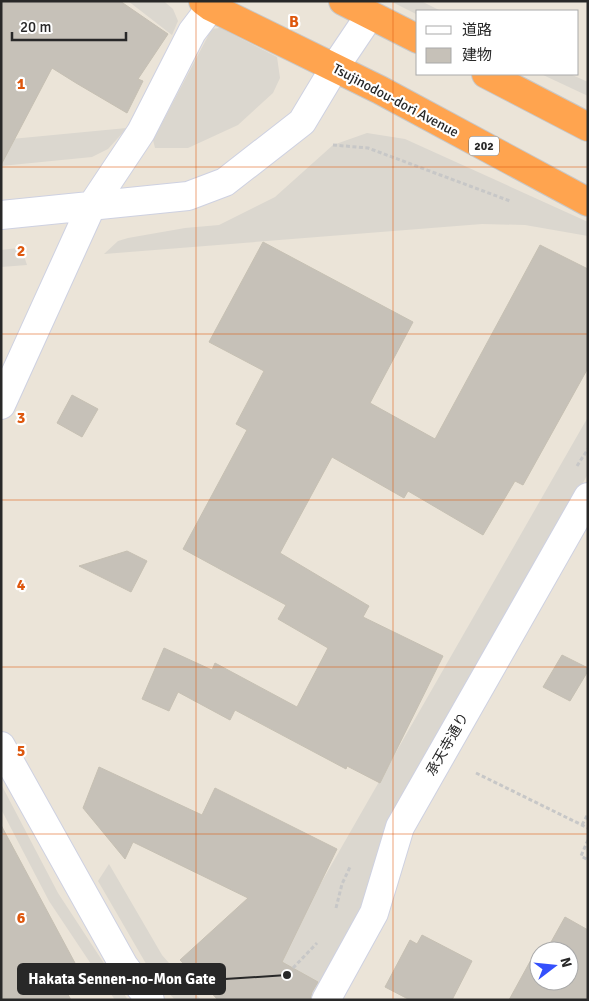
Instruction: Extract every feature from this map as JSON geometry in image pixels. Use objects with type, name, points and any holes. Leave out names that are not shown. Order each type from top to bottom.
[{"type":"highway","points":[[343,1],[416,38]]},
{"type":"highway","name":"Tsujinodou-dori Avenue","points":[[207,4],[335,67],[588,202]]},
{"type":"highway","points":[[488,75],[588,127]]},
{"type":"street","points":[[1,405],[91,206],[141,132],[207,4]]},
{"type":"street","points":[[1,215],[188,196],[225,182],[302,122],[335,67],[370,15]]},
{"type":"street","name":"承天寺通り","points":[[326,1000],[374,913],[400,827],[588,497]]},
{"type":"street","points":[[1,746],[124,966],[150,1000]]},
{"type":"path","points":[[333,145],[368,148],[515,203]]},
{"type":"path","points":[[476,773],[588,828]]},
{"type":"path","points":[[582,826],[588,814]]},
{"type":"path","points":[[588,840],[580,856],[588,860]]},
{"type":"shaded area","points":[[128,1],[164,1],[173,9],[178,21],[172,35]]},
{"type":"shaded area","points":[[390,1],[421,1],[439,10],[416,10],[416,14]]},
{"type":"shaded area","points":[[220,28],[277,57],[280,78],[273,93],[238,125],[188,148],[155,148],[153,140],[210,29]]},
{"type":"shaded area","points":[[543,75],[572,75],[588,82],[588,96]]},
{"type":"shaded area","points":[[127,128],[108,149],[92,157],[1,166],[1,140]]},
{"type":"shaded area","points":[[367,133],[405,139],[588,222],[588,236],[525,225],[482,224],[104,254],[118,241],[128,238],[185,228],[219,225],[275,197],[333,145]]},
{"type":"shaded area","points":[[18,248],[24,256],[27,265],[1,267],[1,250]]},
{"type":"shaded area","points":[[588,417],[588,474],[389,818],[362,916],[314,1000],[254,1000]]},
{"type":"shaded area","points":[[1,784],[58,893],[128,1000],[115,1000],[49,901],[1,809]]},
{"type":"shaded area","points":[[109,864],[162,955],[201,1000],[175,1000],[152,974],[98,881]]},
{"type":"building","points":[[1,1],[120,1],[168,34],[138,79],[143,81],[127,113],[52,68],[1,165]]},
{"type":"building","points":[[263,242],[413,322],[370,403],[435,439],[540,245],[588,269],[588,368],[523,485],[515,481],[483,535],[408,491],[404,498],[332,457],[280,553],[369,606],[363,617],[443,656],[380,783],[347,766],[346,769],[235,710],[230,720],[178,692],[169,711],[142,699],[164,648],[212,670],[215,663],[297,707],[328,648],[278,619],[286,605],[183,549],[247,430],[236,424],[264,371],[209,342]]},
{"type":"building","points":[[72,395],[98,409],[82,437],[57,423]]},
{"type":"building","points":[[127,551],[147,561],[131,592],[79,566]]},
{"type":"building","points":[[562,655],[588,668],[570,701],[543,687]]},
{"type":"building","points":[[99,767],[202,815],[215,788],[337,849],[282,962],[318,982],[310,1000],[218,1000],[180,960],[248,898],[133,842],[125,859],[83,808]]},
{"type":"building","points":[[1,825],[75,963],[68,966],[72,974],[60,980],[71,1000],[1,1000]]},
{"type":"building","points":[[565,917],[588,930],[588,1000],[509,1000],[529,963],[529,991],[579,991],[579,941],[552,941]]},
{"type":"building","points":[[422,935],[472,961],[452,1000],[410,1000],[385,987],[410,940],[417,944]]},
{"type":"place","name":"Hakata Sennen-no-Mon Gate","points":[[287,975]]}]
